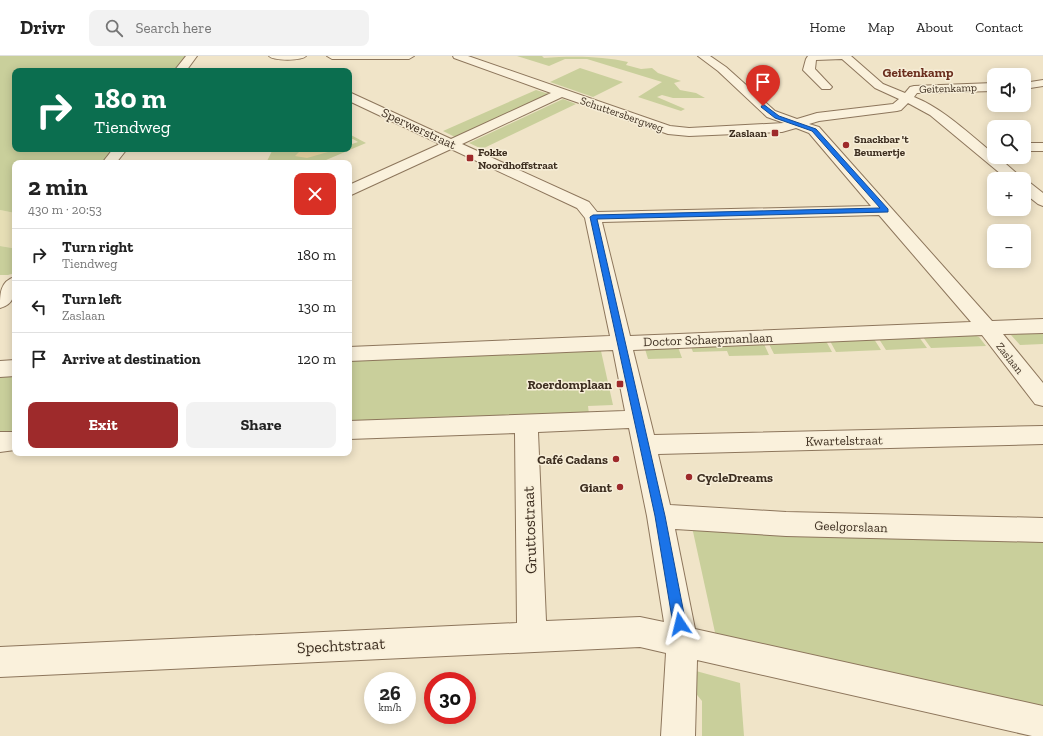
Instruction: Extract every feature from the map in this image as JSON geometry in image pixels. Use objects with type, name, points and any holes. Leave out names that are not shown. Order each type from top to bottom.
[{"type":"street","points":[[182,68],[192,56]]},
{"type":"street","points":[[274,56],[301,56]]},
{"type":"street","points":[[337,59],[409,56]]},
{"type":"street","name":"Schuttersbergweg","points":[[458,56],[668,130],[689,132],[770,130],[782,128],[817,117],[897,107],[906,98]]},
{"type":"street","name":"Zaslaan","points":[[703,56],[722,69],[771,114],[814,130],[987,328],[1043,398]]},
{"type":"street","points":[[826,87],[809,70],[811,59],[815,56],[845,56],[879,86],[924,105],[934,112],[1007,172]]},
{"type":"street","points":[[1031,85],[1043,83]]},
{"type":"street","name":"Geitenkamp","points":[[906,98],[914,90],[987,87]]},
{"type":"street","points":[[1031,88],[1043,94]]},
{"type":"street","points":[[352,190],[562,93]]},
{"type":"street","name":"Sperwerstraat","points":[[352,97],[583,205],[593,217]]},
{"type":"street","points":[[1031,147],[1043,147]]},
{"type":"street","points":[[979,149],[987,148]]},
{"type":"street","points":[[111,160],[118,152]]},
{"type":"street","points":[[1031,192],[1043,201]]},
{"type":"street","points":[[678,736],[682,640],[660,516],[593,217],[885,210]]},
{"type":"street","points":[[0,302],[12,287]]},
{"type":"street","name":"Doctor Schaepmanlaan","points":[[352,354],[1043,326]]},
{"type":"street","points":[[0,369],[12,368]]},
{"type":"street","points":[[352,430],[639,419]]},
{"type":"street","name":"Gruttostraat","points":[[526,424],[532,636]]},
{"type":"street","name":"Kwartelstraat","points":[[644,445],[1043,435]]},
{"type":"street","points":[[0,442],[12,441]]},
{"type":"street","name":"Geelgorslaan","points":[[660,516],[794,524],[1043,530]]},
{"type":"street","name":"Spechtstraat","points":[[0,662],[640,632],[682,640]]},
{"type":"street","points":[[682,640],[1043,722]]},
{"type":"shaded area","points":[[0,210],[12,212],[12,248],[0,246]]},
{"type":"green space","points":[[0,56],[187,56],[178,68],[12,68],[12,152],[112,152],[105,160],[12,160],[12,212],[0,210]]},
{"type":"green space","points":[[517,56],[542,56],[544,58],[597,58],[628,62],[626,65],[641,69],[652,68],[658,73],[681,81],[674,83],[680,90],[696,93],[705,98],[673,98],[662,95],[657,97],[685,109],[681,111],[638,97],[662,82],[587,59],[565,59],[549,66]]},
{"type":"green space","points":[[580,68],[623,82],[593,97],[550,82]]},
{"type":"green space","points":[[536,90],[549,94],[455,137],[443,131]]},
{"type":"green space","points":[[563,99],[576,104],[482,149],[469,143]]},
{"type":"green space","points":[[352,136],[366,143],[352,149],[352,144],[358,142],[353,139]]},
{"type":"green space","points":[[272,152],[345,152],[326,160],[268,160]]},
{"type":"green space","points":[[0,246],[12,248],[12,274],[0,275]]},
{"type":"green space","points":[[1043,332],[1043,344],[1020,345],[1011,335]]},
{"type":"green space","points":[[974,335],[979,337],[986,346],[931,348],[923,337]]},
{"type":"green space","points":[[919,337],[927,348],[886,350],[879,339]]},
{"type":"green space","points":[[874,339],[881,350],[836,352],[830,341]]},
{"type":"green space","points":[[826,341],[832,352],[774,354],[769,344]]},
{"type":"green space","points":[[764,344],[769,355],[729,356],[727,351],[693,352],[691,347]]},
{"type":"green space","points":[[678,347],[682,358],[648,359],[645,349]]},
{"type":"green space","points":[[601,351],[613,405],[588,406],[589,414],[352,423],[352,361]]},
{"type":"green space","points":[[0,375],[12,375],[12,434],[0,435]]},
{"type":"green space","points":[[692,527],[1043,539],[1043,709],[716,637]]},
{"type":"green space","points":[[696,671],[740,683],[744,736],[702,736],[702,701],[693,690]]},
{"type":"sand","points":[[299,152],[328,152],[307,158],[295,156]]},
{"type":"place","name":"Zaslaan","points":[[775,133]]},
{"type":"place","name":"Snackbar 't Beumertje","points":[[846,145]]},
{"type":"place","name":"Fokke Noordhoffstraat","points":[[470,158]]},
{"type":"place","name":"Roerdomplaan","points":[[620,384]]},
{"type":"place","name":"Café Cadans","points":[[616,459]]},
{"type":"place","name":"CycleDreams","points":[[689,477]]},
{"type":"place","name":"Giant","points":[[620,487]]},
{"type":"district","name":"Geitenkamp","points":[[918,72]]},
{"type":"route","points":[[680,624],[660,516],[593,217],[885,210],[814,130],[777,117],[771,114],[763,106]]}]
